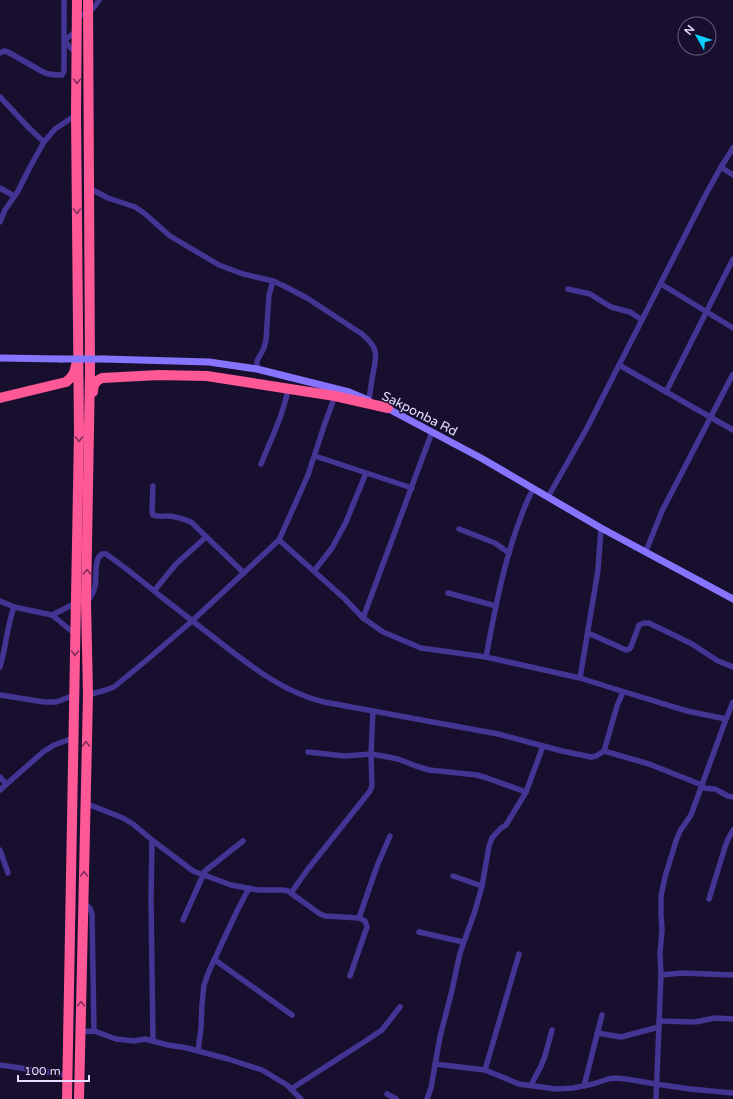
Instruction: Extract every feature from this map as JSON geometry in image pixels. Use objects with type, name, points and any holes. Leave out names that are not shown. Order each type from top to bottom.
[{"type":"highway","points":[[77,0],[76,114],[81,603],[88,695],[79,1099]]},
{"type":"highway","points":[[67,1099],[76,634],[81,603],[90,421],[88,0]]},
{"type":"highway","points":[[90,318],[93,367],[96,376],[102,378]]},
{"type":"highway","points":[[0,398],[66,382],[70,379],[74,374],[76,367],[78,324]]},
{"type":"highway","points":[[90,421],[94,384],[97,380],[102,378],[159,374],[206,376],[335,396],[388,408]]},
{"type":"highway","points":[[66,382],[75,390],[79,418]]},
{"type":"highway","points":[[72,831],[85,832]]},
{"type":"main road","name":"Sakponba Rd","points":[[0,358],[209,362],[257,369],[349,392],[388,408],[481,458],[601,528],[733,599]]},
{"type":"street","points":[[0,53],[4,51],[8,52],[42,72],[52,75],[62,75],[64,71],[64,0]]},
{"type":"street","points":[[77,16],[88,14],[99,0]]},
{"type":"street","points":[[64,41],[77,30]]},
{"type":"street","points":[[64,41],[77,53]]},
{"type":"street","points":[[0,97],[44,142]]},
{"type":"street","points":[[0,222],[5,210],[18,191],[44,142],[55,129],[76,114]]},
{"type":"street","points":[[548,497],[586,428],[721,167],[733,148]]},
{"type":"street","points":[[721,167],[733,175]]},
{"type":"street","points":[[0,188],[14,196]]},
{"type":"street","points":[[89,188],[108,198],[135,207],[170,236],[219,265],[243,274],[273,281],[282,285],[307,298],[362,334],[374,347],[376,354],[369,400]]},
{"type":"street","points":[[666,392],[733,259]]},
{"type":"street","points":[[257,369],[257,361],[264,348],[266,340],[269,295],[273,281]]},
{"type":"street","points":[[661,284],[733,328]]},
{"type":"street","points":[[568,288],[590,294],[611,307],[630,312],[642,320]]},
{"type":"street","points":[[618,365],[733,430]]},
{"type":"street","points":[[646,551],[662,510],[733,374]]},
{"type":"street","points":[[260,464],[278,424],[285,405],[288,389]]},
{"type":"street","points":[[88,695],[114,687],[192,621],[279,540],[308,475],[335,396]]},
{"type":"street","points":[[363,618],[432,432]]},
{"type":"street","points":[[315,456],[412,488]]},
{"type":"street","points":[[314,571],[332,548],[346,522],[366,473]]},
{"type":"street","points":[[153,486],[153,516],[169,516],[181,518],[191,522],[244,573]]},
{"type":"street","points":[[486,658],[496,606],[509,553],[522,514],[533,489]]},
{"type":"street","points":[[580,678],[598,570],[601,528]]},
{"type":"street","points":[[459,529],[486,538],[509,553]]},
{"type":"street","points":[[154,591],[176,564],[206,537]]},
{"type":"street","points":[[279,540],[345,599],[363,618],[383,632],[420,648],[486,658],[580,678],[687,711],[726,720]]},
{"type":"street","points":[[52,615],[81,603],[93,593],[98,559],[101,555],[106,554],[255,669],[278,683],[309,698],[498,734],[591,757],[604,751],[617,706],[623,692]]},
{"type":"street","points":[[448,593],[496,606]]},
{"type":"street","points":[[0,601],[14,607],[52,615],[76,634]]},
{"type":"street","points":[[0,667],[14,607]]},
{"type":"street","points":[[588,633],[626,650],[631,647],[639,625],[644,622],[649,623],[692,644],[718,661],[733,667]]},
{"type":"street","points":[[0,695],[44,702],[56,702],[75,695]]},
{"type":"street","points":[[656,1099],[661,975],[661,896],[676,841],[680,831],[692,815],[733,702]]},
{"type":"street","points":[[291,893],[308,869],[370,791],[372,786],[371,754],[373,711]]},
{"type":"street","points":[[0,790],[43,752],[54,745],[74,737]]},
{"type":"street","points":[[427,1099],[431,1088],[440,1037],[460,952],[475,911],[492,838],[506,825],[526,792],[543,746]]},
{"type":"street","points":[[604,751],[649,764],[702,787],[715,789],[733,797]]},
{"type":"street","points":[[308,752],[345,756],[371,754],[398,759],[429,770],[477,775],[526,792]]},
{"type":"street","points":[[0,777],[6,784]]},
{"type":"street","points":[[85,803],[133,824],[193,871],[231,885],[258,890],[283,890],[291,893],[325,916],[359,918],[364,921],[367,927],[350,976]]},
{"type":"street","points":[[709,899],[728,839],[733,830]]},
{"type":"street","points":[[359,918],[377,866],[390,836]]},
{"type":"street","points":[[728,839],[733,843]]},
{"type":"street","points":[[152,840],[151,898],[153,1041]]},
{"type":"street","points":[[183,920],[203,875],[209,868],[243,841]]},
{"type":"street","points":[[0,850],[8,873]]},
{"type":"street","points":[[453,876],[482,886]]},
{"type":"street","points":[[198,1051],[204,985],[237,911],[249,888]]},
{"type":"street","points":[[83,902],[90,908],[92,914],[94,1031]]},
{"type":"street","points":[[419,932],[463,942]]},
{"type":"street","points":[[485,1070],[519,954]]},
{"type":"street","points":[[215,960],[292,1015]]},
{"type":"street","points":[[661,975],[682,973],[733,975]]},
{"type":"street","points":[[291,1089],[382,1030],[400,1007]]},
{"type":"street","points":[[584,1086],[602,1015]]},
{"type":"street","points":[[598,1033],[621,1038],[659,1024],[695,1022],[715,1018],[733,1019]]},
{"type":"street","points":[[531,1085],[545,1056],[552,1030]]},
{"type":"street","points":[[80,1032],[94,1031],[116,1039],[134,1041],[142,1039],[187,1048],[262,1070],[287,1085],[301,1099]]},
{"type":"street","points":[[435,1064],[485,1070],[519,1084],[556,1088],[584,1086],[615,1078],[733,1093]]},
{"type":"street","points":[[0,1065],[68,1075]]},
{"type":"street","points":[[386,1094],[396,1099]]}]
